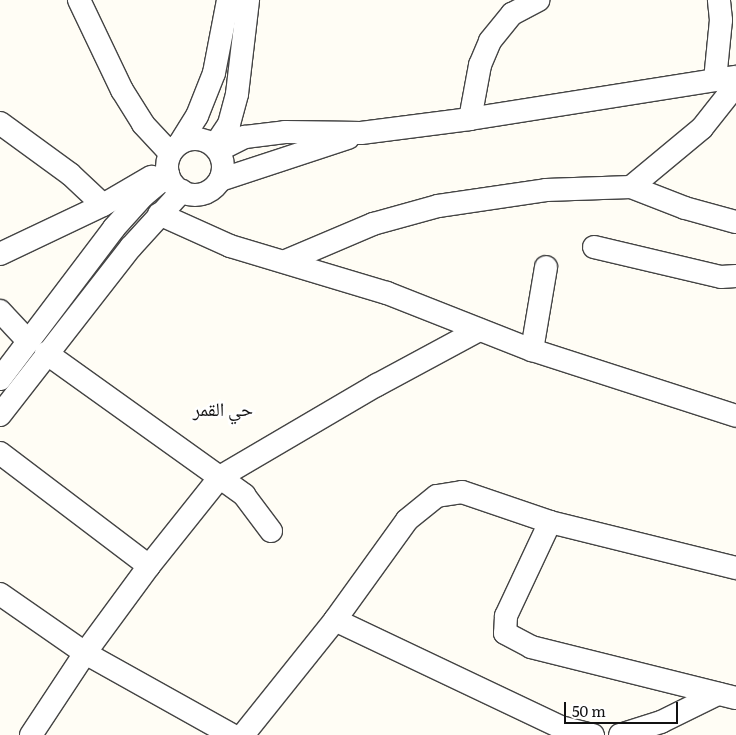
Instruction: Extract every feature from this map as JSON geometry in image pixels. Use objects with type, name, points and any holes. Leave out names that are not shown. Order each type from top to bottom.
[{"type":"street","points":[[80,0],[122,90],[143,124],[173,166],[203,193],[220,180],[361,133]]},
{"type":"street","points":[[0,415],[46,353],[159,214],[173,166],[197,116],[214,73],[228,0]]},
{"type":"street","points":[[220,180],[223,165],[217,148],[229,124],[237,94],[248,0]]},
{"type":"street","points":[[470,120],[480,66],[490,41],[512,14],[538,0]]},
{"type":"street","points":[[631,187],[702,128],[729,81],[725,8]]},
{"type":"street","points":[[0,378],[27,340],[109,235],[196,139],[217,148],[234,140],[265,134],[361,133],[470,120],[729,81]]},
{"type":"street","points":[[0,123],[70,174],[103,205]]},
{"type":"street","points":[[0,254],[103,205],[173,166]]},
{"type":"street","points":[[286,261],[373,224],[438,206],[546,190],[631,187],[685,208],[736,222]]},
{"type":"street","points":[[159,214],[205,237],[387,294],[532,350],[736,416]]},
{"type":"street","points":[[83,215],[109,235],[131,248]]},
{"type":"street","points":[[594,247],[721,277],[736,276]]},
{"type":"street","points":[[532,350],[546,268]]},
{"type":"street","points":[[0,311],[27,340]]},
{"type":"street","points":[[31,735],[85,653],[148,566],[220,477],[377,385],[479,330]]},
{"type":"street","points":[[46,353],[244,495],[271,530]]},
{"type":"street","points":[[0,453],[148,566]]},
{"type":"street","points":[[243,735],[335,620],[407,520],[437,496],[462,492],[550,522],[736,568]]},
{"type":"street","points":[[550,522],[506,616],[505,633],[531,647],[727,696]]},
{"type":"street","points":[[0,594],[85,653],[232,735]]},
{"type":"street","points":[[335,620],[560,727],[593,735]]},
{"type":"street","points":[[620,735],[661,722],[727,696]]},
{"type":"district","name":"حي القمر","points":[[223,409]]}]
